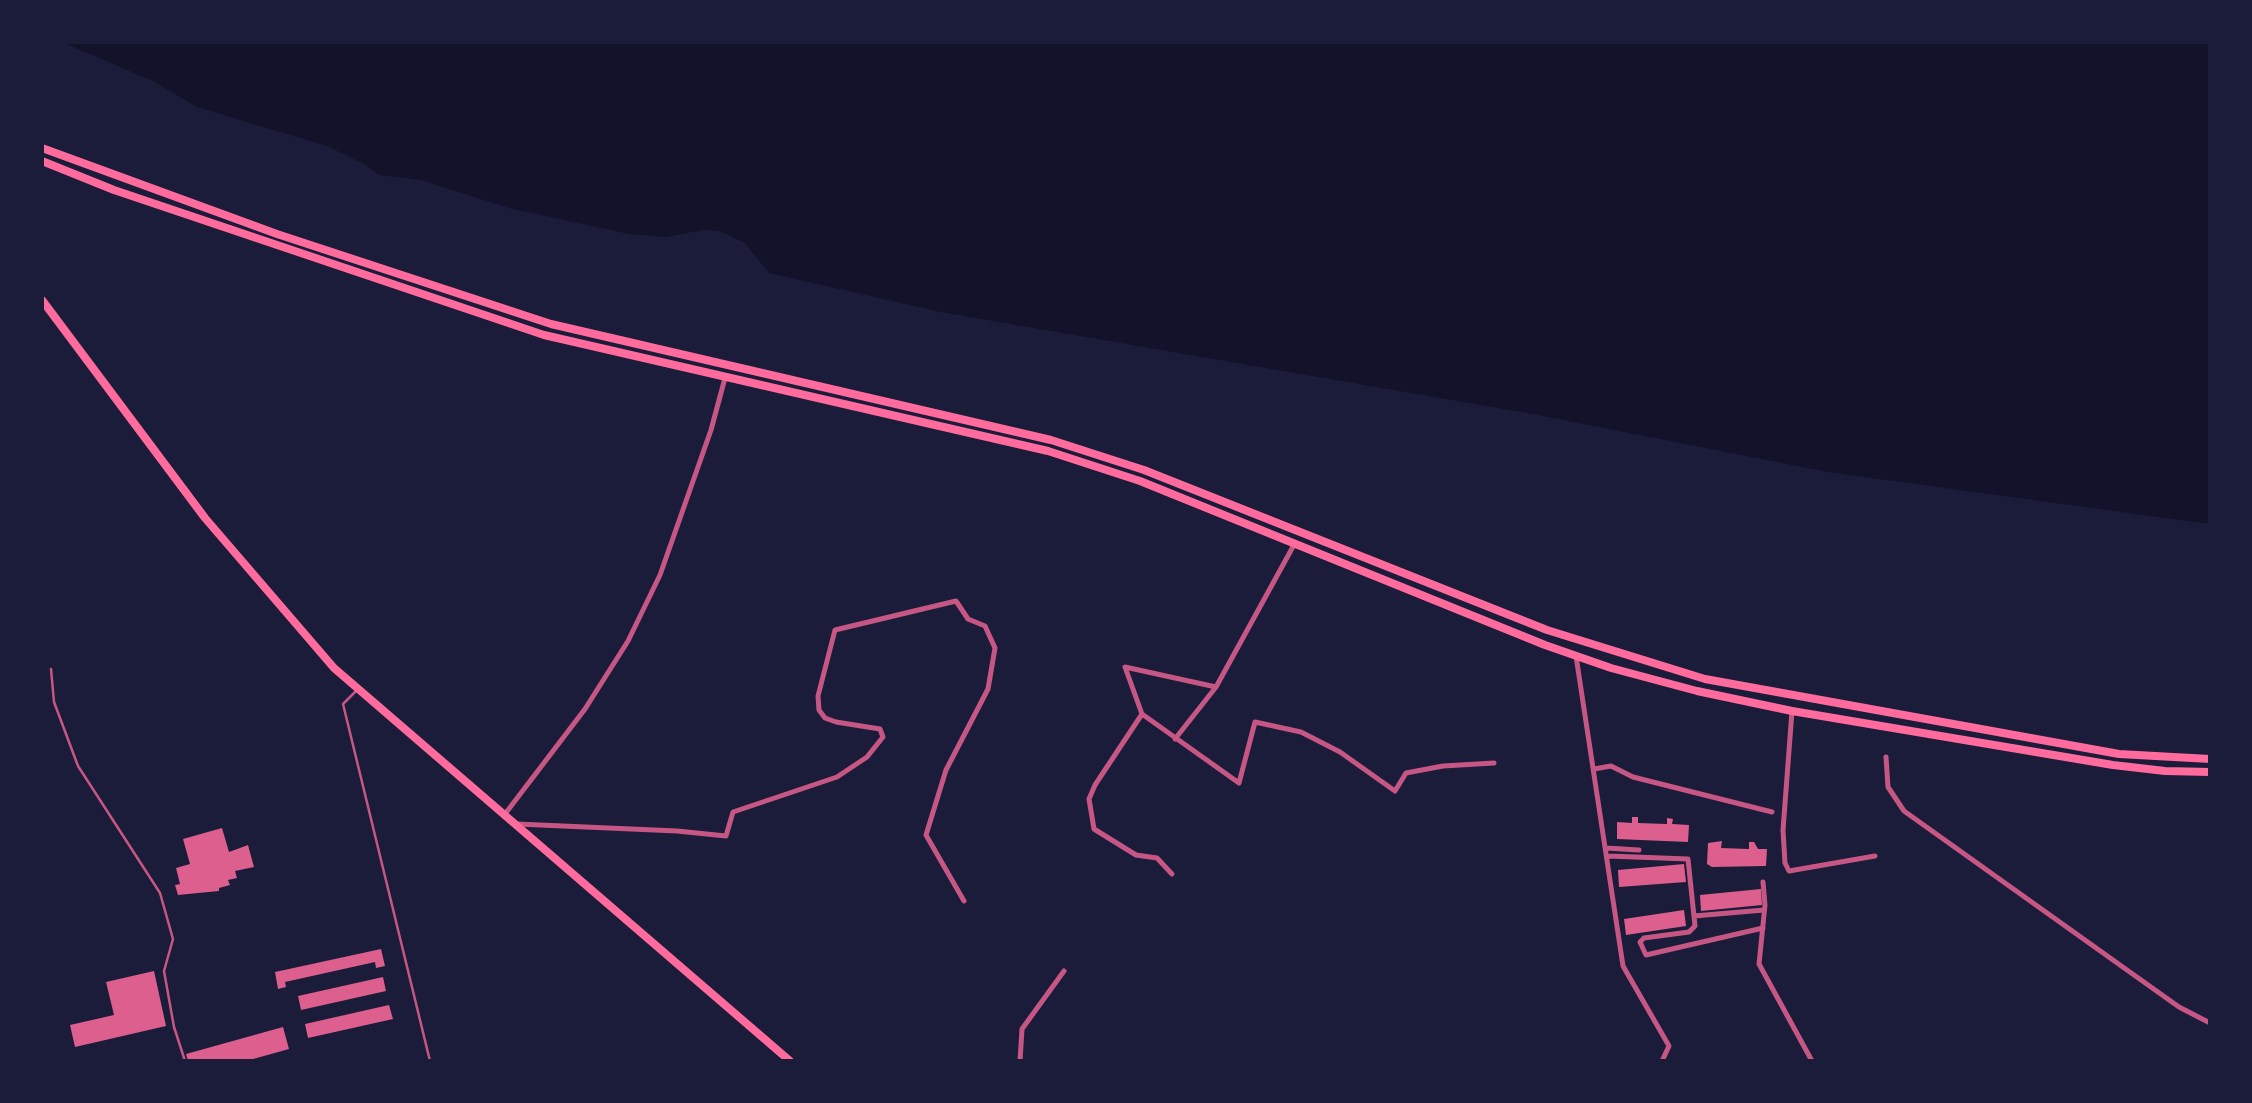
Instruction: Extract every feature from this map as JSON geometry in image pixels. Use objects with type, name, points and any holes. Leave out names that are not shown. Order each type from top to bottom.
[{"type":"main road","points":[[42,148],[277,234],[551,324],[957,416],[1063,443],[1144,470],[1547,630],[1705,679],[2119,754],[2210,760]]},
{"type":"main road","points":[[42,161],[114,190],[544,335],[1048,451],[1140,481],[1576,656],[1697,691],[1792,711],[2113,765],[2165,771],[2210,772]]},
{"type":"main road","points":[[42,299],[205,518],[334,668],[790,1061]]},
{"type":"street","points":[[505,814],[584,709],[628,641],[660,575],[711,430],[724,378]]},
{"type":"street","points":[[1175,739],[1216,687],[1296,543]]},
{"type":"street","points":[[517,824],[726,836],[733,812],[836,777],[867,757],[883,737],[880,729],[836,722],[825,718],[820,710],[818,695],[835,629],[956,601],[968,619],[985,626],[995,648],[988,690],[946,769],[926,835],[964,901]]},
{"type":"street","points":[[1576,656],[1623,966],[1669,1046],[1662,1061]]},
{"type":"street","points":[[1216,687],[1125,667],[1142,715],[1239,783],[1255,722],[1301,732],[1340,752],[1395,791],[1406,773],[1443,766],[1494,763]]},
{"type":"street","points":[[1792,711],[1784,816],[1784,863],[1789,871],[1874,856]]},
{"type":"street","points":[[1142,715],[1095,785],[1089,799],[1094,829],[1136,855],[1157,858],[1172,874]]},
{"type":"street","points":[[1886,757],[1888,787],[1904,811],[2179,1007],[2210,1023]]},
{"type":"street","points":[[1594,769],[1611,766],[1633,777],[1772,812]]},
{"type":"street","points":[[1606,848],[1639,849]]},
{"type":"street","points":[[1628,857],[1629,849]]},
{"type":"street","points":[[1608,856],[1688,859],[1695,926],[1689,932],[1641,939],[1643,953],[1763,928]]},
{"type":"street","points":[[1763,882],[1764,910],[1759,964],[1812,1061]]},
{"type":"street","points":[[1694,916],[1764,910]]},
{"type":"street","points":[[1020,1061],[1022,1029],[1064,971]]},
{"type":"lane","points":[[51,669],[54,702],[78,766],[160,893],[173,939],[164,971],[174,1027],[185,1061]]},
{"type":"lane","points":[[358,689],[343,704],[430,1061]]},
{"type":"shaded area","points":[[62,42],[2210,42],[2210,524],[1828,472],[1533,414],[941,312],[769,273],[745,243],[720,231],[703,230],[666,237],[629,234],[509,208],[421,180],[379,175],[364,164],[327,146],[197,107],[153,81]]},
{"type":"building","points":[[1632,817],[1638,817],[1638,823],[1667,824],[1667,818],[1673,819],[1672,824],[1689,825],[1688,842],[1617,839],[1617,822],[1632,823]]},
{"type":"building","points":[[222,828],[229,852],[248,845],[254,867],[235,871],[237,878],[228,880],[230,885],[219,888],[219,891],[178,895],[175,885],[180,884],[176,868],[190,864],[183,839]]},
{"type":"building","points":[[1722,841],[1721,848],[1749,849],[1749,842],[1754,842],[1758,849],[1767,849],[1766,866],[1712,867],[1707,864],[1708,843]]},
{"type":"building","points":[[1684,864],[1686,882],[1619,887],[1618,870]]},
{"type":"building","points":[[1761,889],[1762,905],[1701,911],[1700,895]]},
{"type":"building","points":[[1684,910],[1686,926],[1626,935],[1624,919]]},
{"type":"building","points":[[381,949],[385,966],[376,968],[375,962],[285,982],[286,987],[278,989],[275,972]]},
{"type":"building","points":[[154,971],[166,1026],[75,1047],[70,1025],[114,1015],[106,982]]},
{"type":"building","points":[[383,977],[386,991],[301,1010],[298,996]]},
{"type":"building","points":[[389,1005],[393,1019],[308,1038],[305,1024]]},
{"type":"building","points":[[283,1027],[289,1049],[246,1061],[188,1061],[186,1054]]}]
